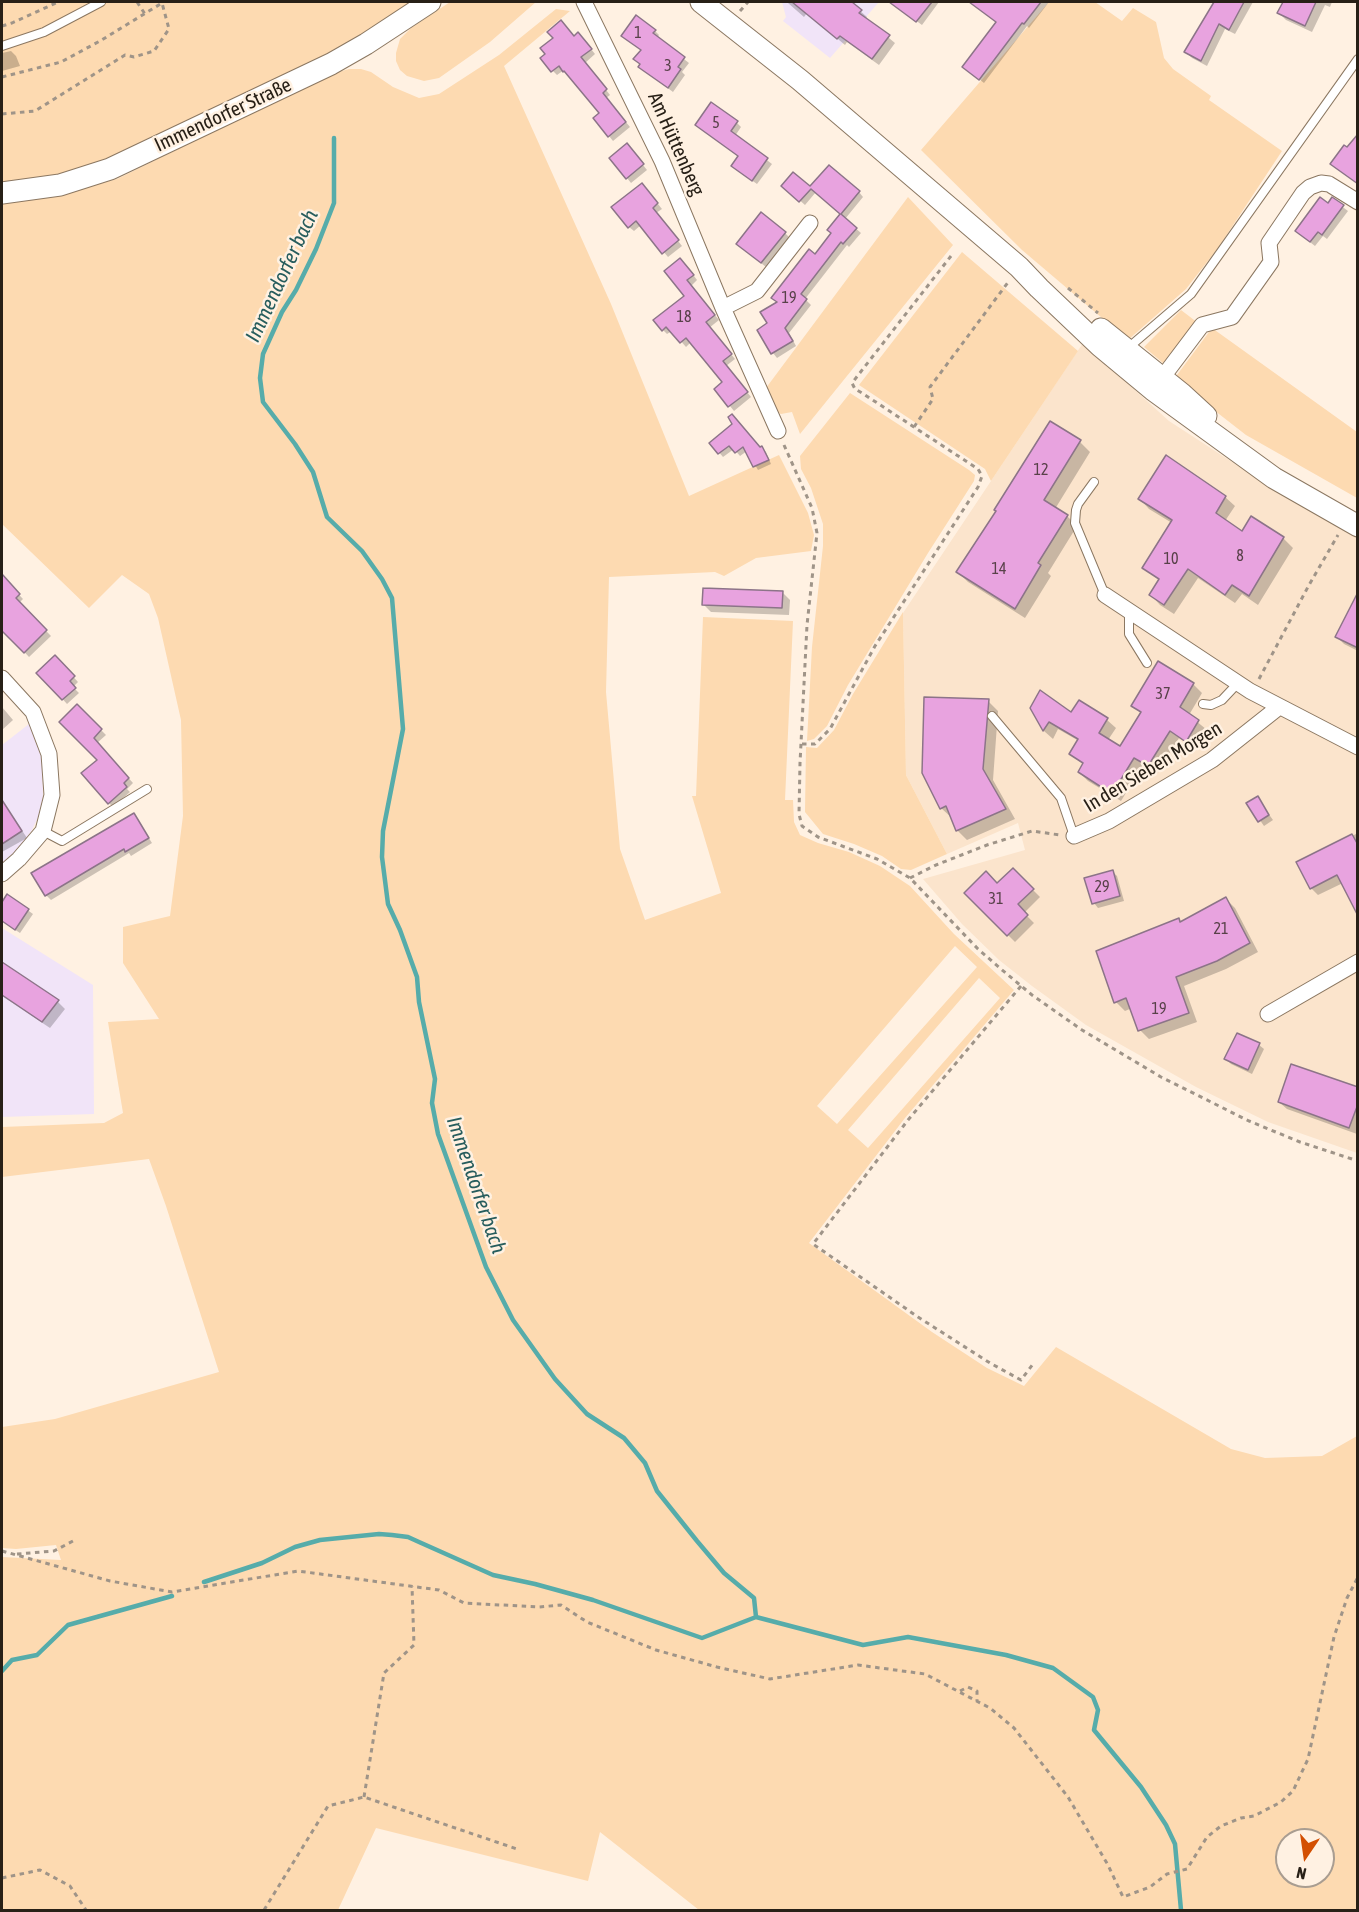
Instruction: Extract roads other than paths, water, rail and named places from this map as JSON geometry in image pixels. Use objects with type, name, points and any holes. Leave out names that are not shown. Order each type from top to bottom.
[{"type":"main road","name":"Immendorfer Straße","points":[[2,193],[60,185],[110,169],[331,64],[430,2]]},
{"type":"main road","points":[[701,2],[800,80],[1019,267],[1100,346],[1201,412],[1246,447],[1354,520]]},
{"type":"main road","points":[[1019,267],[1046,284],[1127,349],[1157,384]]},
{"type":"street","name":"Am Hüttenberg","points":[[584,2],[662,161],[723,308],[778,431]]},
{"type":"street","points":[[1157,384],[1202,325],[1232,317],[1271,262],[1269,243],[1303,193],[1316,185],[1329,184],[1358,202]]},
{"type":"street","points":[[723,308],[758,291],[810,223]]},
{"type":"street","points":[[1105,595],[1244,687],[1279,708],[1358,747]]},
{"type":"street","points":[[2,678],[33,712],[50,754],[52,795],[43,831],[19,859],[2,874]]},
{"type":"street","name":"In den Sieben Morgen","points":[[1074,836],[1109,821],[1212,760],[1279,708]]},
{"type":"street","points":[[1268,1014],[1358,962]]},
{"type":"lane","points":[[2,46],[44,32],[101,2]]},
{"type":"lane","points":[[1127,349],[1191,294],[1358,59]]},
{"type":"lane","points":[[1094,482],[1078,504],[1075,523],[1105,595]]},
{"type":"lane","points":[[1129,611],[1130,634],[1147,663]]},
{"type":"lane","points":[[1203,704],[1210,705],[1244,687]]},
{"type":"lane","points":[[992,716],[1061,798],[1074,836]]},
{"type":"lane","points":[[43,831],[62,841],[147,789]]},
{"type":"waterway","name":"Immendorfer bach","points":[[334,138],[334,203],[316,249],[296,290],[282,312],[263,354],[260,378],[263,402],[313,472],[327,517],[362,551],[392,598],[403,729],[383,831],[382,857],[388,904],[417,977],[419,1002],[435,1079],[432,1103],[438,1134],[486,1267],[513,1320],[555,1379],[587,1414],[624,1438],[645,1463],[657,1491],[697,1541],[724,1573],[754,1598],[756,1617],[863,1645],[908,1637],[1006,1655],[1053,1668],[1093,1697],[1098,1710],[1094,1730],[1141,1787],[1166,1825],[1175,1844],[1181,1910]]},
{"type":"waterway","points":[[204,1582],[262,1563],[295,1547],[320,1540],[379,1534],[408,1537],[493,1575],[593,1600],[702,1638],[756,1617]]},
{"type":"waterway","points":[[2,1671],[12,1660],[37,1655],[68,1625],[172,1596]]}]
